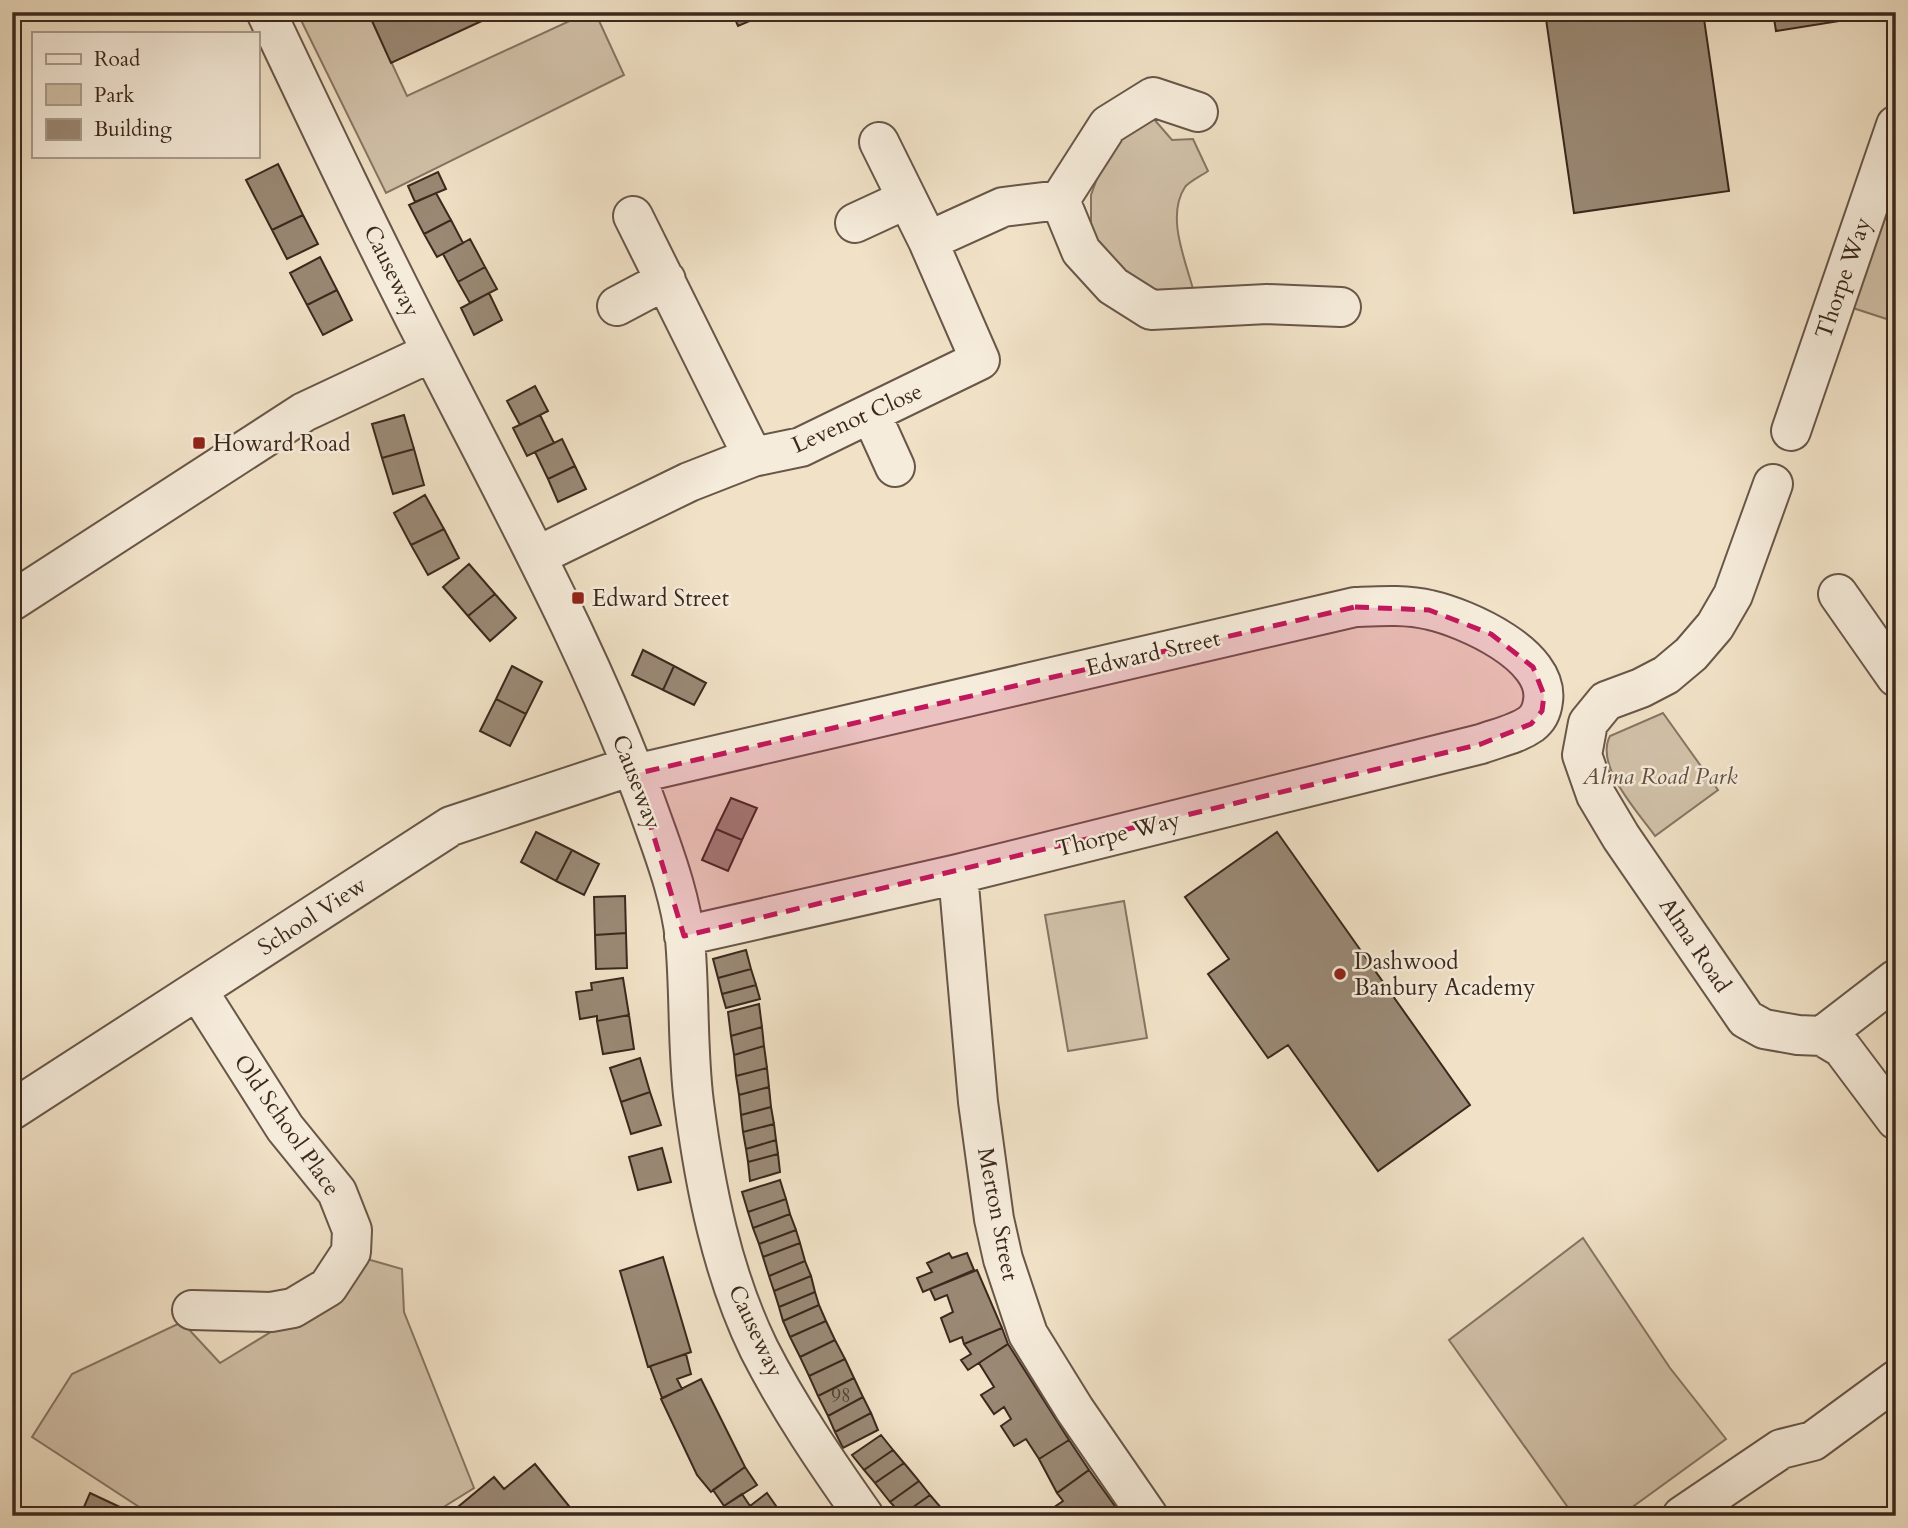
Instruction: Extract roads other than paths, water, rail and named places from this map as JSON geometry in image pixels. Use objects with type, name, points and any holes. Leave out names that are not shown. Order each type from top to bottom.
[{"type":"street","name":"Causeway","points":[[266,12],[432,352],[537,556],[603,695],[634,770],[673,885],[684,936],[694,1100],[711,1208],[732,1282],[759,1348],[816,1448],[864,1516]]},
{"type":"street","points":[[1060,200],[1108,125],[1153,97],[1198,112]]},
{"type":"street","name":"Thorpe Way","points":[[1791,431],[1896,125]]},
{"type":"street","name":"Levenot Close","points":[[537,556],[689,482],[753,457],[801,447],[980,360],[928,241],[879,142]]},
{"type":"street","points":[[855,223],[907,199]]},
{"type":"street","points":[[928,241],[1003,207],[1060,200]]},
{"type":"street","points":[[1060,200],[1081,251],[1113,286],[1151,310],[1267,304],[1341,307]]},
{"type":"street","points":[[634,216],[753,457]]},
{"type":"street","points":[[617,306],[667,280]]},
{"type":"street","points":[[12,601],[304,412],[432,352]]},
{"type":"street","points":[[871,414],[895,467]]},
{"type":"street","name":"Alma Road","points":[[1773,484],[1733,595],[1715,626],[1692,654],[1666,675],[1606,701],[1588,723],[1582,755],[1596,796],[1621,837],[1746,1019],[1764,1029],[1798,1035],[1822,1035]]},
{"type":"street","points":[[1838,594],[1896,677]]},
{"type":"street","name":"Edward Street","points":[[634,770],[1355,607],[1392,606],[1429,610],[1491,634],[1533,667],[1541,681],[1544,695],[1542,711]]},
{"type":"street","name":"Thorpe Way","points":[[684,936],[958,874],[1481,744],[1531,724],[1542,711]]},
{"type":"street","name":"School View","points":[[12,1110],[451,826],[634,770]]},
{"type":"street","name":"Merton Street","points":[[958,874],[978,1102],[994,1219],[1003,1259],[1028,1334],[1075,1410],[1148,1516]]},
{"type":"street","points":[[1896,979],[1822,1035],[1842,1048],[1896,1120]]},
{"type":"street","name":"Old School Place","points":[[192,1310],[271,1312],[293,1308],[328,1287],[351,1252],[352,1230],[337,1192],[285,1128],[198,990]]},
{"type":"street","points":[[1682,1516],[1781,1449],[1813,1441],[1896,1380]]},
{"type":"place","name":"Howard Road","points":[[199,443]]},
{"type":"place","name":"Edward Street","points":[[578,598]]},
{"type":"place","name":"Dashwood Banbury Academy","points":[[1340,974]]},
{"type":"park label","name":"Alma Road Park","points":[[1660,776]]}]
